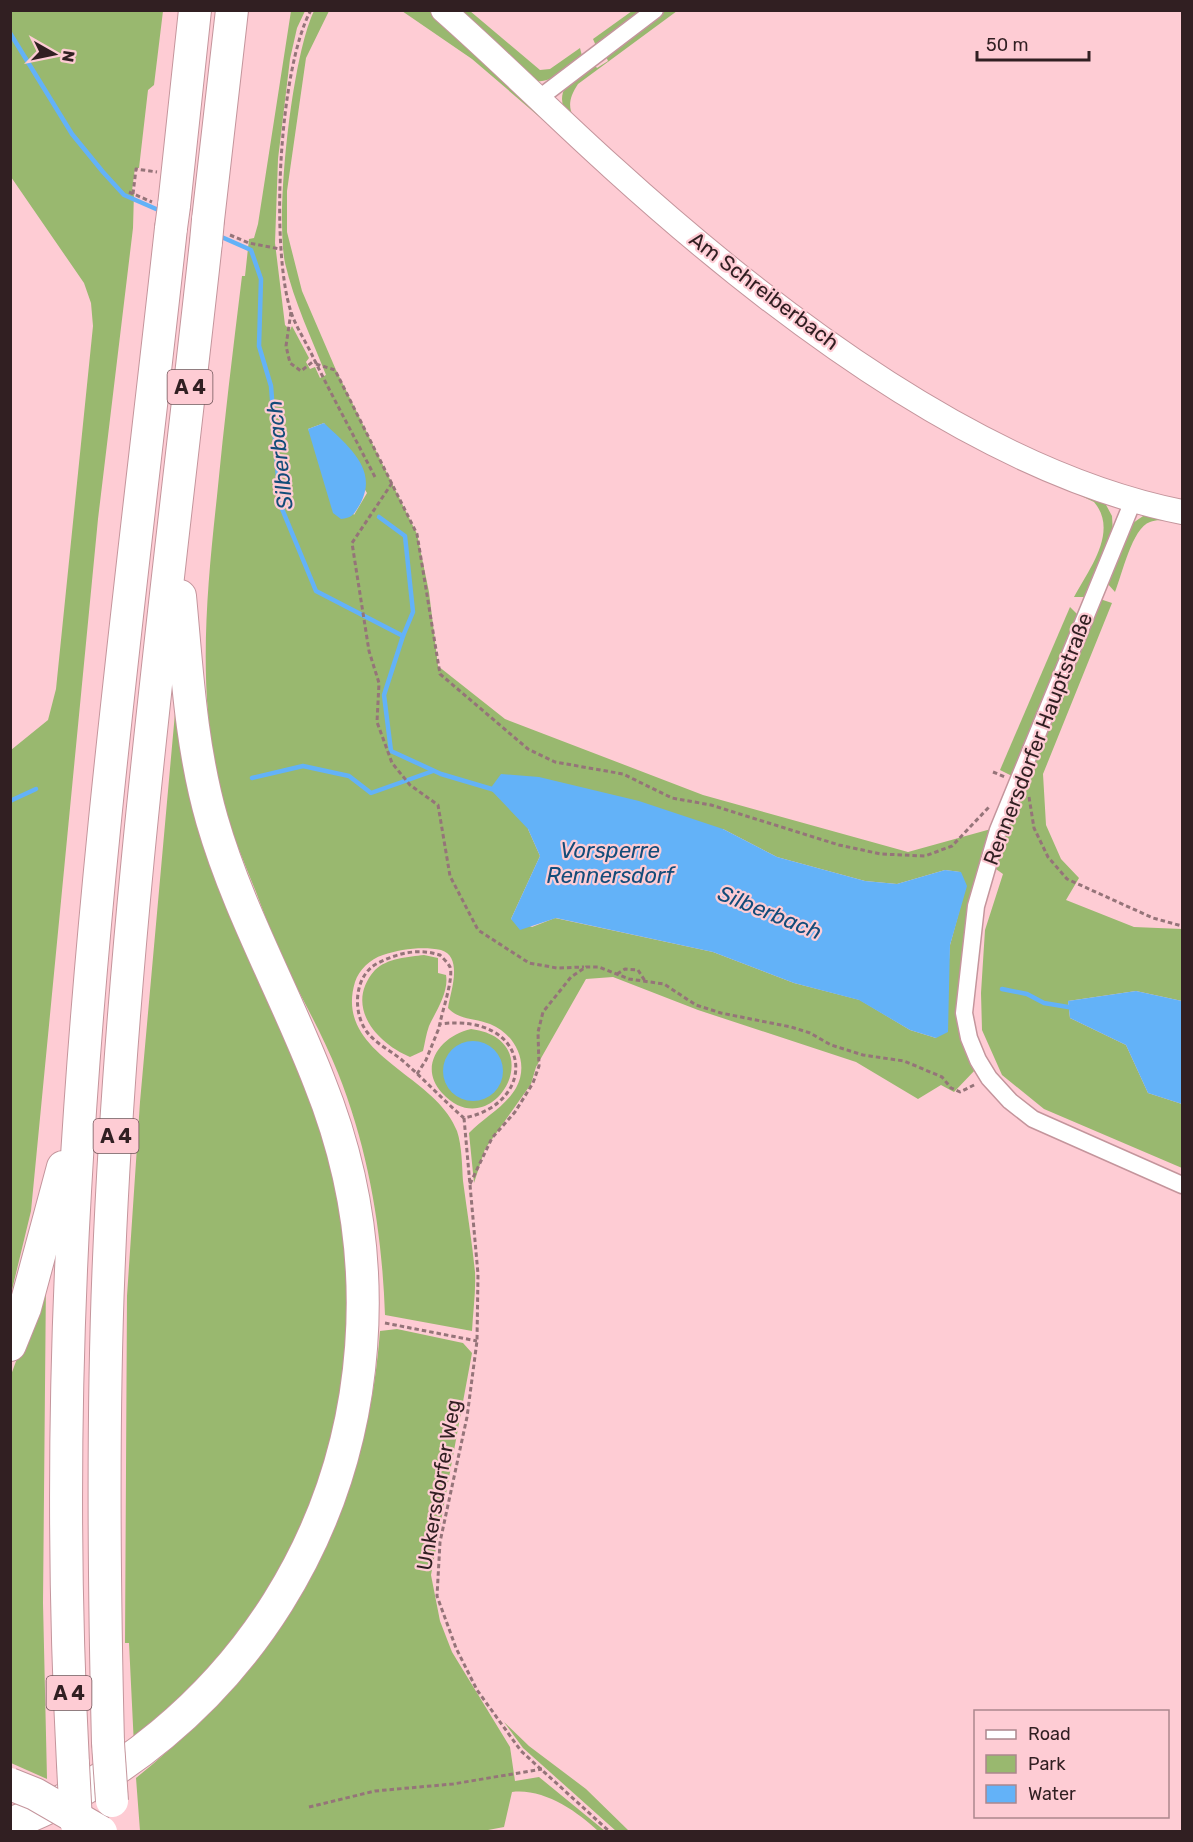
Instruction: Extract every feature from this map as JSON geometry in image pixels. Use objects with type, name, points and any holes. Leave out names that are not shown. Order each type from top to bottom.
[{"type":"highway","name":"A 4","points":[[84,1828],[73,1764],[68,1635],[68,1396],[71,1259],[81,1102],[103,854],[195,10]]},
{"type":"highway","name":"A 4","points":[[114,1832],[108,1743],[104,1398],[109,1257],[137,878],[232,10]]},
{"type":"highway","points":[[10,1824],[45,1809],[86,1786],[158,1739],[216,1683],[266,1620],[307,1551],[337,1476],[356,1398],[364,1323],[360,1237],[347,1167],[333,1118],[240,896],[212,820],[202,782],[190,701],[175,533]]},
{"type":"highway","points":[[10,1345],[25,1308],[81,1102]]},
{"type":"highway","points":[[10,1784],[70,1813],[84,1828]]},
{"type":"street","name":"Am Schreiberbach","points":[[443,10],[538,99],[703,245],[824,339],[936,411],[1007,451],[1082,484],[1132,501],[1182,512]]},
{"type":"street","points":[[538,99],[656,10]]},
{"type":"street","name":"Rennersdorfer Hauptstraße","points":[[1132,501],[998,830],[976,906],[964,1013],[969,1038],[978,1060],[989,1078],[1010,1101],[1033,1119],[1182,1185]]},
{"type":"path","points":[[310,10],[302,26],[294,58],[281,158],[280,249],[291,312],[376,479]]},
{"type":"path","points":[[133,194],[136,169],[140,170]]},
{"type":"path","points":[[249,243],[280,249]]},
{"type":"path","points":[[291,312],[286,346],[290,363],[301,371],[316,362]]},
{"type":"path","points":[[316,362],[335,370],[417,534],[440,674],[528,749],[555,762],[623,774],[672,798],[711,805],[839,845],[881,854],[926,856],[952,846],[990,807]]},
{"type":"path","points":[[392,483],[352,543],[369,651],[379,683],[377,722],[392,763],[410,785],[438,805],[450,876],[478,930],[529,963],[557,968],[599,967],[617,974],[664,984],[696,1005],[721,1014],[791,1027],[810,1033],[831,1045],[863,1055],[904,1061],[942,1077],[951,1088],[960,1092]]},
{"type":"path","points":[[1024,800],[1028,790],[1034,828],[1048,856],[1067,879],[1153,918],[1182,926]]},
{"type":"path","points":[[417,1074],[430,1051],[439,1023],[450,976],[450,966],[440,956],[408,952],[374,965],[364,976],[357,1004],[359,1017],[367,1032],[464,1118],[480,1115],[502,1098],[510,1086],[517,1068],[515,1053],[507,1039],[495,1030],[476,1024],[439,1023]]},
{"type":"path","points":[[470,1186],[492,1138],[515,1112],[533,1083],[538,1066],[538,1032],[543,1011],[571,977],[586,967]]},
{"type":"path","points":[[617,974],[625,969],[638,970],[645,981]]},
{"type":"path","name":"Unkersdorfer Weg","points":[[464,1118],[478,1274],[477,1341],[467,1418],[440,1542],[437,1596],[456,1648],[477,1690],[521,1751],[610,1832]]},
{"type":"path","points":[[364,1323],[393,1322],[477,1341]]},
{"type":"path","points":[[309,1807],[375,1791],[453,1784],[542,1769]]},
{"type":"green space","points":[[11,10],[163,11],[154,85],[148,90],[139,168],[135,168],[132,191],[134,192],[133,228],[98,519],[31,1211],[11,1294],[11,750],[48,720],[56,689],[93,326],[91,303],[84,283],[11,177]]},
{"type":"green space","points":[[291,11],[305,11],[297,28],[290,59],[278,159],[275,243],[285,325],[290,330],[292,326],[309,358],[306,362],[310,369],[315,367],[320,378],[326,375],[298,306],[285,263],[282,209],[288,135],[299,62],[314,11],[329,11],[306,58],[287,191],[287,232],[302,291],[336,370],[417,534],[429,592],[438,666],[505,719],[703,795],[908,852],[991,829],[965,931],[958,997],[976,1069],[954,1092],[941,1085],[918,1099],[856,1062],[698,1010],[613,977],[586,979],[536,1067],[531,1084],[485,1149],[474,1183],[469,1133],[500,1107],[516,1088],[521,1069],[518,1050],[507,1035],[499,1029],[484,1022],[462,1017],[448,1008],[454,967],[448,954],[441,950],[419,948],[390,953],[374,959],[366,966],[359,973],[355,982],[352,1007],[359,1028],[372,1046],[446,1111],[457,1131],[475,1272],[472,1331],[385,1315],[381,1253],[372,1192],[349,1102],[318,1029],[279,952],[226,813],[215,763],[206,687],[210,572],[242,276],[245,276],[249,239],[254,238]],"holes":[[[324,423],[367,493],[354,515],[308,429]],[[528,829],[723,829],[777,857],[865,881],[897,884],[945,870],[960,872],[966,886],[950,945],[947,989],[936,1038],[910,1030],[860,1000],[794,983],[713,952],[555,918],[532,927],[511,919],[540,856]]]},
{"type":"green space","points":[[402,11],[434,11],[612,174],[769,306],[820,343],[933,415],[1007,456],[1089,492],[1105,503],[1112,516],[1113,533],[1087,597],[1074,597],[1094,562],[1103,537],[1104,525],[1101,513],[1094,502],[1005,460],[931,418],[790,327],[698,253],[472,59]]},
{"type":"green space","points":[[456,11],[470,11],[540,70],[550,69],[580,48],[582,56],[553,78],[532,81]]},
{"type":"green space","points":[[632,11],[644,11],[596,46],[593,39]]},
{"type":"green space","points":[[663,11],[677,11],[578,84],[574,90],[570,107],[582,129],[665,203],[751,273],[886,369],[933,398],[1023,447],[1116,485],[1182,502],[1182,506],[1116,488],[1053,464],[993,435],[933,401],[839,341],[750,275],[707,241],[581,132],[568,117],[563,105],[563,92],[566,86],[593,63],[597,68],[608,61],[605,54]]},
{"type":"green space","points":[[1146,514],[1182,523],[1157,520],[1144,526],[1128,553],[1115,592],[1107,583],[1133,523]]},
{"type":"green space","points":[[1100,599],[1112,603],[1043,774],[1046,825],[1061,859],[1079,878],[1066,900],[1134,927],[1182,929],[1182,1001],[1136,991],[1068,1001],[1070,1018],[1126,1045],[1148,1093],[1182,1104],[1182,1168],[1044,1109],[1002,1075],[982,1030],[981,993],[985,930],[1003,874],[993,867]]},
{"type":"green space","points":[[1070,607],[1078,615],[1012,776],[1000,770]]},
{"type":"green space","points":[[176,702],[318,1108],[347,1221],[349,1373],[312,1512],[243,1635],[134,1746],[129,1643],[125,1643],[127,1296],[140,1102]]},
{"type":"green space","points":[[424,955],[438,958],[438,973],[446,975],[446,988],[429,1026],[423,1051],[410,1057],[385,1042],[375,1032],[363,1009],[362,996],[366,983],[380,966],[398,959]]},
{"type":"green space","points":[[471,1029],[496,1037],[509,1051],[511,1069],[506,1086],[495,1100],[479,1108],[461,1106],[442,1093],[435,1083],[432,1072],[436,1053],[442,1045],[460,1032]]},
{"type":"green space","points":[[46,1279],[43,1603],[47,1779],[11,1763],[11,1375]]},
{"type":"green space","points":[[397,1329],[463,1343],[472,1353],[431,1575],[440,1621],[452,1652],[510,1747],[515,1781],[539,1777],[605,1831],[598,1831],[559,1802],[536,1794],[512,1792],[504,1827],[488,1830],[140,1831],[136,1778],[189,1732],[235,1684],[275,1634],[308,1582],[335,1525],[356,1465],[371,1401],[380,1331]]},
{"type":"green space","points":[[504,1722],[529,1746],[586,1789],[629,1831],[616,1831],[523,1748]]},
{"type":"water","points":[[324,423],[352,450],[364,470],[365,493],[359,506],[350,517],[341,519],[333,513],[308,429]]},
{"type":"water","name":"Vorsperre Rennersdorf","points":[[501,774],[539,777],[639,801],[723,829],[777,857],[865,881],[897,884],[945,870],[961,872],[967,886],[950,945],[948,1032],[936,1038],[910,1030],[859,1000],[794,983],[713,952],[556,918],[520,930],[511,919],[540,856],[528,829],[490,789]]},
{"type":"water","points":[[1136,991],[1182,1001],[1182,1104],[1148,1093],[1126,1045],[1070,1018],[1068,1001]]},
{"type":"water","points":[[473,1041],[494,1050],[503,1071],[494,1092],[473,1101],[452,1092],[443,1071],[452,1050]]},
{"type":"waterway","name":"Silberbach","points":[[10,33],[72,134],[103,172],[124,195],[163,212]]},
{"type":"waterway","name":"Silberbach","points":[[217,235],[251,250],[261,279],[259,346],[271,386],[280,504],[316,591],[403,636],[384,695],[391,751],[441,774],[495,790]]},
{"type":"waterway","points":[[379,517],[405,536],[413,612],[403,636]]},
{"type":"waterway","points":[[252,778],[303,766],[349,776],[371,793],[433,771]]},
{"type":"waterway","points":[[10,801],[36,789]]},
{"type":"waterway","name":"Silberbach","points":[[1002,989],[1027,994],[1044,1003],[1074,1008]]}]
